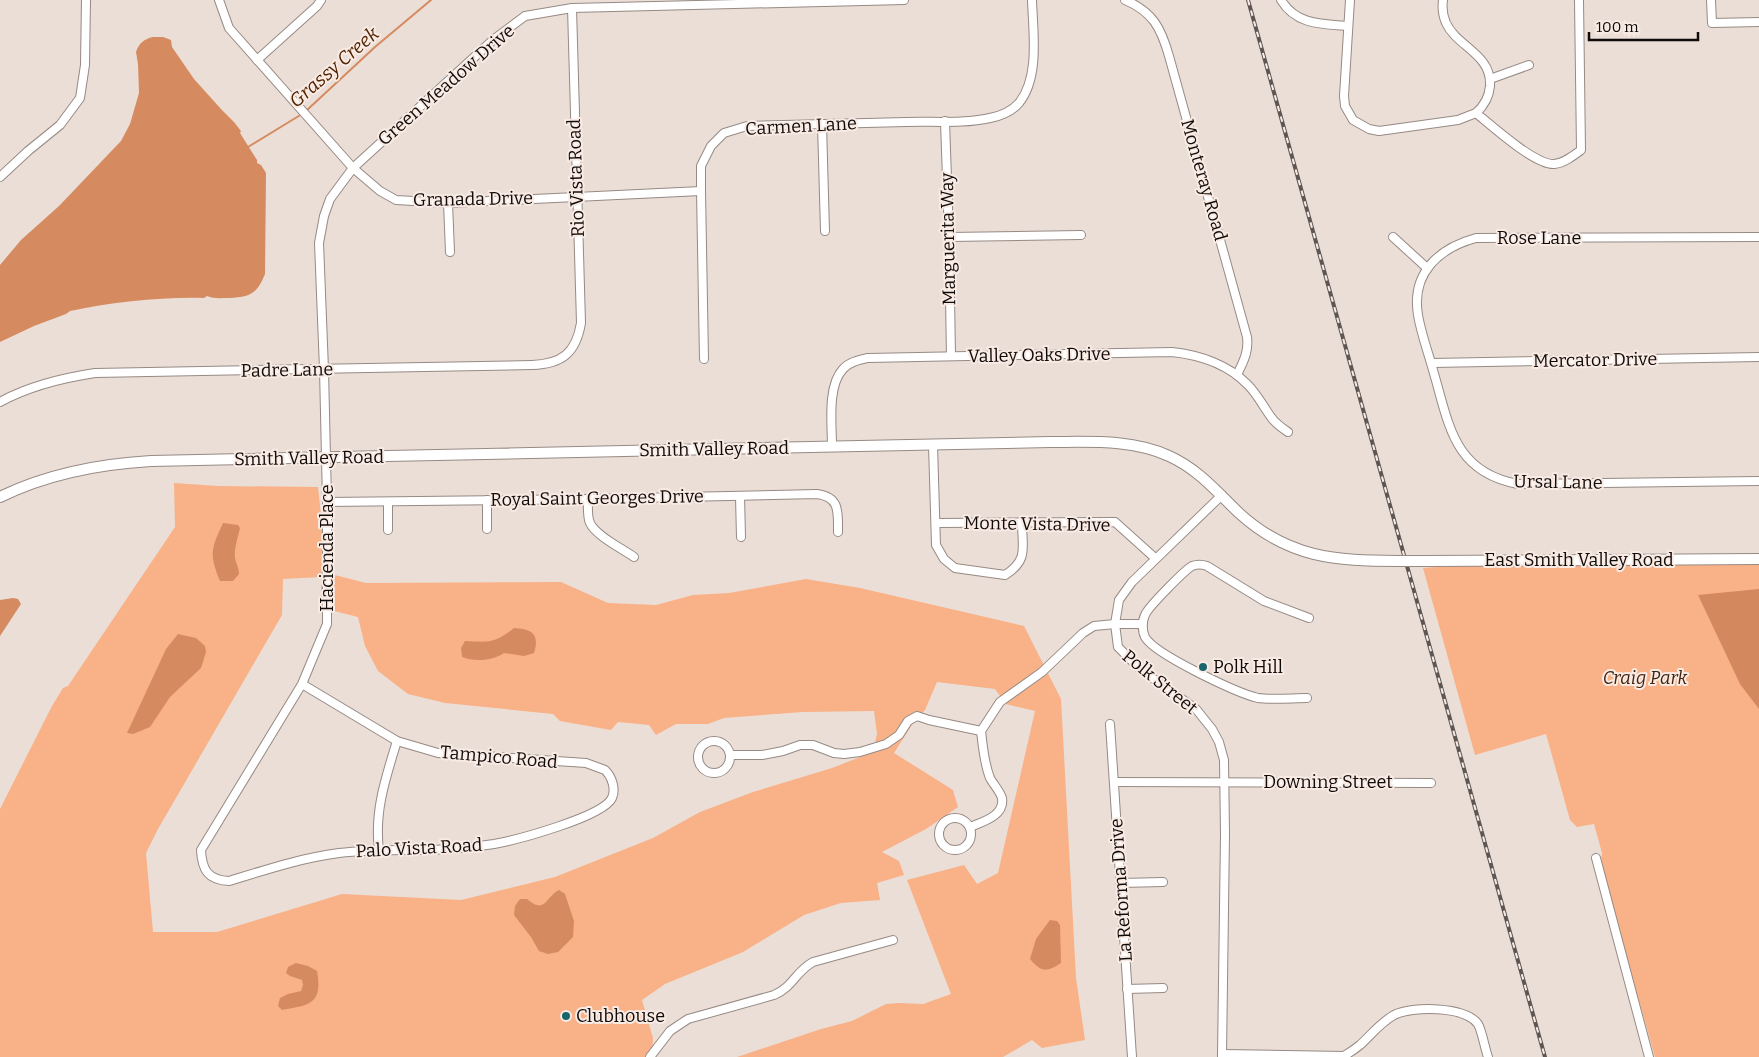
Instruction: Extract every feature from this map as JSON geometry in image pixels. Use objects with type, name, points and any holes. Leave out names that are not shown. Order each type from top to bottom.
[{"type":"main road","name":"Smith Valley Road","points":[[0,497],[69,472],[129,462],[1088,442],[1142,446],[1170,456],[1202,477],[1240,514],[1279,541],[1294,548],[1325,557],[1344,560],[1398,561]]},
{"type":"main road","name":"East Smith Valley Road","points":[[1398,561],[1759,559]]},
{"type":"street","points":[[0,177],[60,125],[80,98],[85,65],[86,0]]},
{"type":"street","name":"Granada Drive","points":[[219,0],[230,28],[352,168],[380,191],[396,200],[448,203],[700,191]]},
{"type":"street","points":[[257,60],[317,6],[321,0]]},
{"type":"street","name":"Green Meadow Drive","points":[[352,168],[493,40],[525,16],[572,8],[904,0]]},
{"type":"street","name":"Carmen Lane","points":[[704,359],[700,191],[701,166],[711,146],[724,134],[747,126],[945,121],[990,118],[1003,114],[1018,104],[1027,92],[1033,66],[1032,0]]},
{"type":"street","name":"Monteray Road","points":[[1125,0],[1151,16],[1164,38],[1248,337],[1249,348],[1237,375]]},
{"type":"street","points":[[1281,0],[1293,14],[1310,23],[1348,26]]},
{"type":"street","points":[[1350,0],[1344,96],[1349,114],[1369,130],[1379,131],[1458,120],[1476,113],[1487,99],[1490,90],[1490,79],[1484,64],[1447,24],[1443,13],[1443,0]]},
{"type":"street","points":[[1476,113],[1535,159],[1543,162],[1556,164],[1564,162],[1581,150],[1579,0]]},
{"type":"street","points":[[1711,0],[1712,23],[1759,22]]},
{"type":"street","name":"Rio Vista Road","points":[[572,8],[581,323],[573,346]]},
{"type":"street","points":[[1490,79],[1529,65]]},
{"type":"street","name":"Marguerita Way","points":[[945,121],[951,356]]},
{"type":"street","points":[[822,124],[825,231]]},
{"type":"street","name":"Hacienda Place","points":[[206,872],[202,863],[201,850],[302,684],[327,624],[327,502],[320,242],[324,216],[330,199],[352,168]]},
{"type":"street","points":[[448,203],[450,252]]},
{"type":"street","points":[[949,237],[1081,235]]},
{"type":"street","points":[[1393,237],[1427,268]]},
{"type":"street","name":"Rose Lane","points":[[1432,363],[1418,313],[1417,299],[1419,287],[1427,268],[1450,247],[1476,238],[1759,237]]},
{"type":"street","name":"Padre Lane","points":[[0,402],[26,390],[48,383],[95,373],[546,364],[559,360],[573,346]]},
{"type":"street","name":"Valley Oaks Drive","points":[[832,446],[834,384],[843,369],[851,363],[868,358],[1185,353],[1214,362],[1237,375],[1249,386],[1272,418],[1288,432]]},
{"type":"street","name":"Mercator Drive","points":[[1432,363],[1759,357]]},
{"type":"street","name":"Ursal Lane","points":[[1432,363],[1452,435],[1458,446],[1475,465],[1488,475],[1501,480],[1518,484],[1759,481]]},
{"type":"street","points":[[933,445],[936,545],[944,559],[955,568],[1005,575],[1016,568],[1022,558],[1022,522]]},
{"type":"street","name":"Royal Saint Georges Drive","points":[[327,502],[817,494],[825,495],[832,499],[836,506],[838,532]]},
{"type":"street","name":"Polk Street","points":[[1222,495],[1132,582],[1119,600],[1115,624],[1118,648],[1141,670],[1196,709],[1212,729],[1219,742],[1224,760],[1226,834],[1222,1055]]},
{"type":"street","points":[[740,496],[741,537]]},
{"type":"street","points":[[588,499],[588,514],[591,524],[607,539],[634,557]]},
{"type":"street","points":[[487,500],[487,529]]},
{"type":"street","points":[[388,502],[388,530]]},
{"type":"street","name":"Monte Vista Drive","points":[[936,524],[1115,522],[1155,558]]},
{"type":"street","points":[[1307,698],[1258,698],[1203,676],[1155,648],[1145,637],[1142,624],[1145,613],[1182,574],[1190,567],[1199,564],[1207,566],[1264,601],[1309,618]]},
{"type":"street","points":[[970,827],[990,819],[999,811],[1001,805],[1002,798],[990,778],[983,755],[981,731],[1000,702],[1042,672],[1083,633],[1094,626],[1142,624]]},
{"type":"street","name":"Tampico Road","points":[[302,684],[397,740],[438,753],[586,763],[605,770],[613,783]]},
{"type":"street","points":[[730,755],[762,755],[783,751],[800,744],[813,745],[834,753],[860,752],[886,744],[898,735],[908,721],[917,716],[981,731]]},
{"type":"street","name":"La Reforma Drive","points":[[1110,724],[1132,1057]]},
{"type":"street","points":[[379,850],[377,831],[380,796],[397,740]]},
{"type":"street","points":[[711,741],[716,741],[725,746],[730,755],[727,766],[714,773],[703,770],[698,760],[699,750],[706,742],[711,741]]},
{"type":"street","name":"Downing Street","points":[[1114,782],[1431,783]]},
{"type":"street","name":"Palo Vista Road","points":[[206,872],[219,880],[229,881],[296,862],[339,853],[379,850],[436,850],[495,844],[558,827],[602,808],[612,798],[613,783]]},
{"type":"street","points":[[959,818],[964,820],[970,827],[971,837],[963,848],[954,850],[944,846],[941,842],[939,837],[941,826],[948,820],[959,818]]},
{"type":"street","points":[[1596,858],[1649,1057]]},
{"type":"street","points":[[1121,883],[1164,882]]},
{"type":"street","points":[[650,1057],[674,1027],[688,1019],[774,995],[786,989],[806,966],[812,962],[894,940]]},
{"type":"street","points":[[1127,990],[1163,988]]},
{"type":"street","points":[[1222,1055],[1344,1056],[1360,1045],[1371,1032],[1395,1015],[1410,1010],[1436,1009],[1456,1012],[1469,1017],[1478,1024],[1488,1057]]},
{"type":"green space","points":[[174,483],[218,486],[318,487],[327,573],[366,583],[561,582],[608,603],[656,605],[693,595],[729,593],[806,579],[860,588],[1024,626],[1061,699],[1076,978],[1085,1040],[1042,1048],[1032,1040],[1003,1057],[737,1057],[821,1029],[852,1021],[886,1004],[923,1004],[951,994],[907,880],[964,865],[977,884],[998,873],[1035,711],[1006,704],[995,689],[937,682],[925,710],[913,723],[894,753],[953,790],[958,807],[926,829],[882,852],[899,861],[904,875],[877,883],[880,900],[841,903],[804,915],[743,952],[665,984],[642,1000],[653,1038],[652,1057],[0,1057],[0,809],[63,688],[68,686],[175,527]],"holes":[[[321,577],[321,603],[334,611],[358,617],[365,646],[378,671],[408,694],[445,703],[553,714],[560,721],[611,730],[618,722],[649,725],[656,735],[676,724],[708,724],[724,718],[803,712],[874,711],[877,734],[873,752],[832,768],[753,792],[700,812],[653,838],[555,877],[461,900],[342,894],[217,932],[153,932],[146,853],[282,615],[283,579]]]},
{"type":"green space","name":"Craig Park","points":[[1504,562],[1759,564],[1759,1057],[1655,1057],[1608,890],[1601,862],[1602,853],[1594,824],[1577,827],[1570,820],[1546,734],[1475,755],[1423,568]]},
{"type":"shaded area","points":[[153,37],[163,37],[171,40],[172,47],[194,79],[241,131],[240,133],[257,163],[261,165],[266,173],[265,274],[262,281],[256,290],[242,297],[212,298],[207,296],[204,298],[154,299],[70,311],[0,342],[0,265],[21,240],[59,206],[121,141],[130,124],[139,93],[136,52],[142,42]]},
{"type":"shaded area","points":[[223,523],[238,525],[240,528],[235,554],[239,574],[233,581],[220,581],[214,564],[214,546]]},
{"type":"shaded area","points":[[1759,589],[1759,709],[1740,684],[1698,595]]},
{"type":"shaded area","points":[[18,599],[21,604],[0,636],[0,600]]},
{"type":"shaded area","points":[[514,628],[530,631],[533,634],[536,641],[534,653],[524,656],[504,653],[494,658],[483,660],[472,660],[462,657],[461,648],[465,641],[491,641]]},
{"type":"shaded area","points":[[178,634],[196,638],[205,646],[206,652],[201,668],[170,697],[150,727],[133,734],[127,733],[166,649]]},
{"type":"shaded area","points":[[559,890],[565,894],[574,921],[573,937],[558,952],[548,954],[539,951],[514,915],[515,906],[520,899],[527,899],[542,905]]},
{"type":"shaded area","points":[[1050,920],[1057,921],[1060,925],[1061,963],[1048,970],[1044,970],[1037,967],[1030,959],[1036,939]]},
{"type":"shaded area","points":[[296,963],[317,971],[318,990],[316,997],[307,1004],[282,1010],[278,1006],[280,998],[301,991],[303,985],[302,980],[286,973],[288,967]]},
{"type":"waterway","name":"Grassy Creek","points":[[306,111],[375,47],[431,0]]},
{"type":"waterway","name":"Grassy Creek","points":[[248,147],[302,114]]},
{"type":"railway","points":[[1248,0],[1545,1057]]},
{"type":"place","name":"Polk Hill","points":[[1203,667]]},
{"type":"place","name":"Clubhouse","points":[[566,1016]]}]
